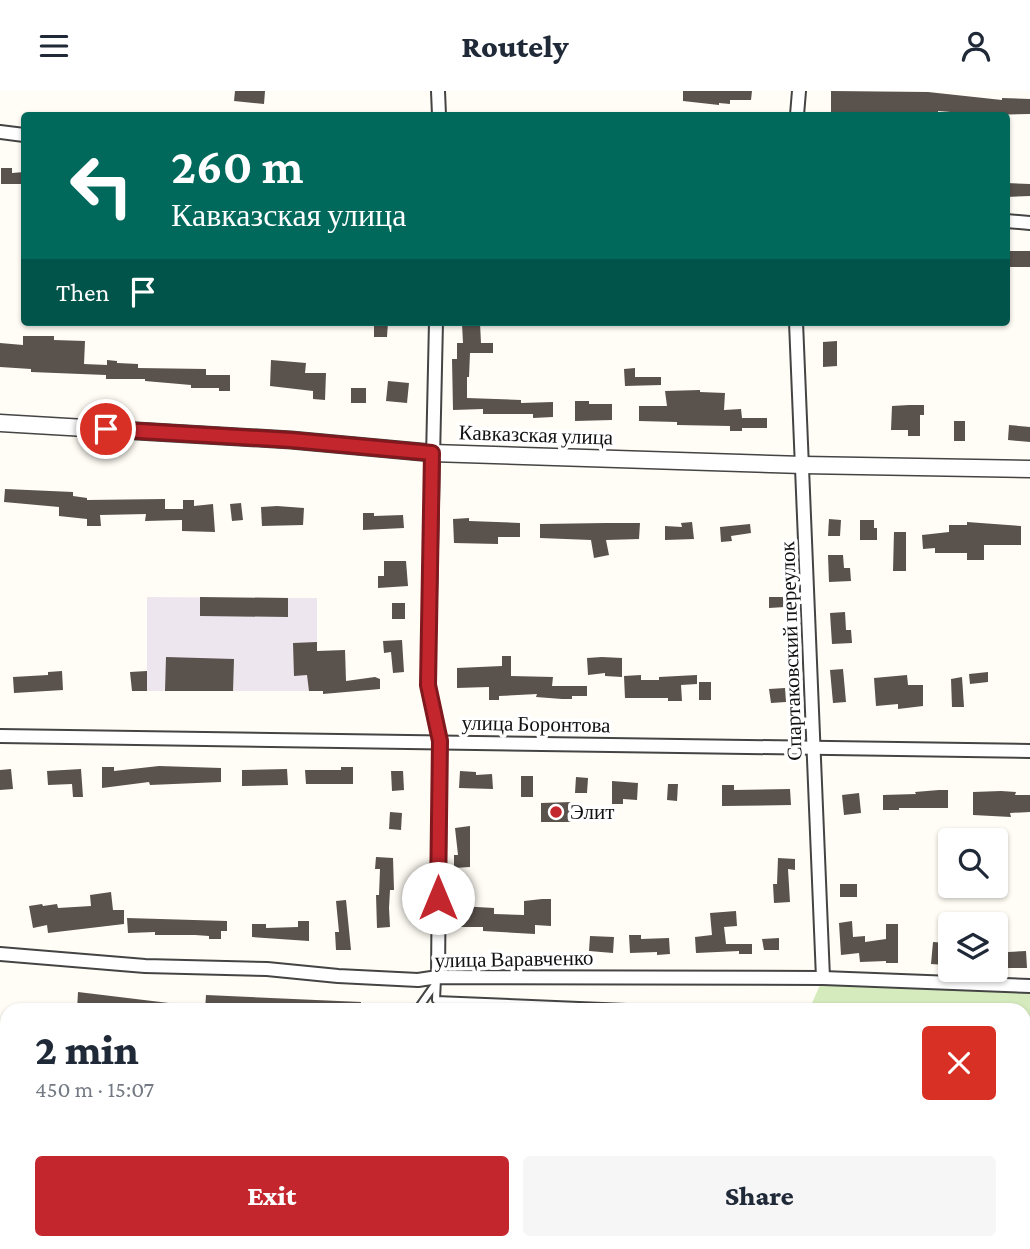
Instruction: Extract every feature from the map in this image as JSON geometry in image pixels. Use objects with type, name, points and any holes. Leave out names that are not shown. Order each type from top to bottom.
[{"type":"street","points":[[438,91],[439,112]]},
{"type":"street","points":[[797,112],[799,91]]},
{"type":"street","points":[[0,132],[21,135]]},
{"type":"street","points":[[1010,221],[1030,223]]},
{"type":"street","points":[[436,326],[428,685],[440,741],[437,980]]},
{"type":"street","name":"Спартаковский переулок","points":[[796,326],[823,978]]},
{"type":"street","name":"Кавказская улица","points":[[0,423],[291,440],[432,453],[1030,469]]},
{"type":"street","name":"улица Боронтова","points":[[0,736],[1030,751]]},
{"type":"street","name":"улица Варавченко","points":[[0,954],[145,966],[267,969],[418,980],[823,978],[1030,986]]},
{"type":"lane","points":[[422,1003],[437,980]]},
{"type":"lane","points":[[437,980],[436,1000],[507,1003]]},
{"type":"shaded area","points":[[147,597],[317,598],[317,691],[147,691]]},
{"type":"green space","points":[[823,978],[1030,986],[1030,1003],[812,1003]]},
{"type":"building","points":[[235,91],[265,91],[264,104],[234,101]]},
{"type":"building","points":[[683,91],[752,91],[751,100],[730,100],[730,104],[719,105],[683,101]]},
{"type":"building","points":[[831,91],[928,92],[1002,100],[1030,99],[1030,114],[831,112]]},
{"type":"building","points":[[1,168],[12,168],[12,173],[21,172],[21,184],[1,184]]},
{"type":"building","points":[[1010,183],[1030,184],[1030,196],[1010,197]]},
{"type":"building","points":[[1010,251],[1030,251],[1030,267],[1010,267]]},
{"type":"building","points":[[374,326],[388,326],[387,337],[374,337]]},
{"type":"building","points":[[462,326],[480,326],[481,343],[493,343],[493,353],[470,353],[467,398],[521,400],[521,403],[553,402],[553,417],[533,418],[533,414],[483,414],[483,409],[453,410],[452,359],[457,359],[457,343],[463,343]]},
{"type":"building","points":[[23,336],[54,336],[54,340],[85,341],[84,364],[107,365],[107,360],[138,364],[138,368],[206,369],[206,375],[230,375],[230,391],[219,391],[219,388],[191,388],[191,385],[145,379],[106,379],[106,375],[31,372],[31,369],[0,367],[0,343],[23,345]]},
{"type":"building","points":[[837,341],[837,366],[823,367],[823,342]]},
{"type":"building","points":[[271,360],[306,363],[305,373],[326,373],[325,400],[313,399],[313,391],[270,386]]},
{"type":"building","points":[[635,368],[635,377],[661,377],[661,385],[625,386],[624,369]]},
{"type":"building","points":[[388,381],[409,383],[407,403],[386,401]]},
{"type":"building","points":[[351,388],[366,388],[366,403],[351,403]]},
{"type":"building","points":[[700,390],[725,393],[724,410],[741,409],[742,418],[767,418],[767,428],[730,431],[730,426],[639,421],[639,406],[667,406],[665,391]]},
{"type":"building","points":[[575,401],[612,404],[612,420],[575,421]]},
{"type":"building","points":[[924,405],[924,415],[920,415],[920,436],[908,436],[908,430],[891,430],[892,406]]},
{"type":"building","points":[[954,421],[965,421],[965,441],[954,441]]},
{"type":"building","points":[[1009,425],[1030,427],[1030,442],[1008,440]]},
{"type":"building","points":[[5,489],[73,492],[73,496],[87,500],[165,499],[165,509],[183,509],[183,500],[194,500],[194,506],[213,504],[215,532],[182,531],[182,520],[145,521],[146,514],[100,515],[101,526],[87,526],[87,519],[59,516],[59,507],[4,502]]},
{"type":"building","points":[[241,503],[243,520],[232,521],[230,504]]},
{"type":"building","points":[[261,507],[304,508],[303,525],[262,526]]},
{"type":"building","points":[[363,513],[374,513],[374,516],[403,515],[404,528],[363,530]]},
{"type":"building","points":[[469,518],[469,521],[520,523],[520,537],[498,537],[498,544],[454,543],[453,519]]},
{"type":"building","points":[[829,519],[841,520],[840,536],[828,536]]},
{"type":"building","points":[[860,520],[874,520],[877,540],[860,540]]},
{"type":"building","points":[[692,522],[694,539],[665,540],[665,526],[682,527],[681,523]]},
{"type":"building","points":[[967,522],[1021,526],[1021,545],[984,545],[984,560],[967,560],[967,553],[935,553],[935,548],[923,549],[922,535],[949,532],[949,525],[967,525]]},
{"type":"building","points":[[640,523],[639,539],[606,540],[609,555],[594,558],[591,540],[540,538],[540,524]]},
{"type":"building","points":[[750,524],[751,533],[731,536],[732,541],[721,542],[720,527]]},
{"type":"building","points":[[894,532],[906,532],[906,571],[893,571]]},
{"type":"building","points":[[828,555],[843,555],[844,568],[850,568],[851,581],[829,582]]},
{"type":"building","points":[[384,561],[406,561],[408,586],[378,588],[378,576],[384,576]]},
{"type":"building","points":[[200,597],[288,598],[288,617],[200,616]]},
{"type":"building","points":[[769,597],[784,597],[785,607],[769,608]]},
{"type":"building","points":[[392,603],[405,603],[405,619],[392,619]]},
{"type":"building","points":[[845,612],[846,630],[851,630],[852,643],[832,644],[830,613]]},
{"type":"building","points":[[402,640],[404,672],[393,673],[391,652],[384,653],[383,641]]},
{"type":"building","points":[[317,642],[317,651],[345,650],[346,681],[375,677],[380,679],[380,689],[323,694],[323,691],[309,691],[307,675],[294,676],[293,643]]},
{"type":"building","points":[[502,656],[511,656],[511,676],[553,677],[552,686],[587,686],[587,696],[562,699],[536,697],[537,694],[499,696],[499,700],[489,700],[489,687],[457,688],[457,668],[502,666]]},
{"type":"building","points":[[166,657],[234,659],[233,691],[165,691]]},
{"type":"building","points":[[587,658],[622,658],[622,677],[605,676],[605,673],[588,675]]},
{"type":"building","points":[[843,669],[846,702],[833,703],[830,670]]},
{"type":"building","points":[[62,671],[63,690],[14,693],[13,677],[48,675],[48,672]]},
{"type":"building","points":[[147,671],[147,691],[132,691],[130,672]]},
{"type":"building","points":[[988,672],[988,682],[970,684],[969,674]]},
{"type":"building","points":[[641,675],[641,680],[659,680],[659,677],[697,675],[697,684],[681,685],[682,701],[668,701],[668,698],[625,698],[624,676]]},
{"type":"building","points":[[907,675],[908,685],[923,685],[923,706],[898,709],[898,704],[876,706],[874,678]]},
{"type":"building","points":[[962,677],[964,707],[952,707],[951,679]]},
{"type":"building","points":[[699,682],[711,682],[711,700],[699,700]]},
{"type":"building","points":[[785,688],[786,702],[771,703],[769,689]]},
{"type":"building","points":[[159,766],[221,768],[221,782],[150,785],[149,782],[102,788],[102,767],[114,767],[114,771]]},
{"type":"building","points":[[341,767],[353,767],[353,784],[306,784],[305,770],[341,770]]},
{"type":"building","points":[[11,769],[13,789],[0,790],[0,770]]},
{"type":"building","points":[[81,769],[83,797],[73,797],[72,784],[48,785],[47,771]]},
{"type":"building","points":[[287,769],[288,785],[242,786],[242,770]]},
{"type":"building","points":[[391,771],[403,771],[404,790],[392,791]]},
{"type":"building","points":[[460,771],[476,772],[476,775],[492,774],[493,789],[459,788]]},
{"type":"building","points":[[521,776],[533,776],[533,797],[521,797]]},
{"type":"building","points":[[576,777],[588,778],[587,793],[575,793]]},
{"type":"building","points":[[612,781],[638,783],[637,800],[623,799],[623,804],[612,804]]},
{"type":"building","points":[[668,784],[678,784],[677,801],[667,800]]},
{"type":"building","points":[[722,785],[734,785],[734,790],[790,789],[791,805],[722,806]]},
{"type":"building","points":[[948,790],[948,808],[883,810],[883,795]]},
{"type":"building","points":[[1001,791],[1030,795],[1030,812],[1010,813],[1011,817],[973,815],[973,792]]},
{"type":"building","points":[[859,793],[861,813],[844,815],[842,795]]},
{"type":"building","name":"Элит","points":[[571,802],[572,822],[541,822],[541,803]]},
{"type":"building","points":[[390,812],[402,813],[401,830],[389,829]]},
{"type":"building","points":[[470,826],[470,867],[454,868],[454,855],[458,855],[455,828]]},
{"type":"building","points":[[376,857],[393,858],[394,890],[390,890],[390,927],[377,928],[376,895],[379,895],[380,869],[375,869]]},
{"type":"building","points":[[778,858],[795,859],[795,870],[788,869],[790,902],[774,903],[773,884],[777,884]]},
{"type":"building","points":[[840,884],[857,884],[857,897],[840,897]]},
{"type":"building","points":[[111,892],[113,910],[124,910],[124,924],[48,933],[47,925],[33,928],[29,906],[91,906],[90,895]]},
{"type":"building","points":[[551,899],[551,926],[535,925],[535,934],[483,931],[483,927],[448,927],[448,915],[459,915],[459,906],[494,908],[494,914],[524,915],[524,901]]},
{"type":"building","points":[[346,900],[351,950],[336,950],[335,932],[339,932],[336,901]]},
{"type":"building","points":[[736,911],[737,926],[724,927],[726,944],[752,944],[752,954],[739,954],[739,951],[696,953],[695,937],[712,935],[710,913]]},
{"type":"building","points":[[127,918],[227,921],[227,931],[221,931],[221,939],[195,935],[155,935],[155,932],[128,933]]},
{"type":"building","points":[[298,921],[309,921],[309,941],[252,937],[252,924],[266,924],[266,928],[298,927]]},
{"type":"building","points":[[852,921],[853,937],[865,936],[865,942],[886,939],[886,924],[898,924],[898,963],[860,962],[859,953],[841,955],[839,923]]},
{"type":"building","points":[[629,935],[641,935],[641,939],[669,938],[670,954],[630,953]]},
{"type":"building","points":[[590,936],[614,937],[613,953],[589,951]]},
{"type":"building","points":[[779,938],[779,950],[764,950],[762,939]]},
{"type":"building","points":[[933,942],[938,942],[938,964],[931,964]]},
{"type":"building","points":[[1026,951],[1027,968],[1008,968],[1008,952]]},
{"type":"building","points":[[78,992],[169,1003],[77,1003]]},
{"type":"building","points":[[206,995],[361,1002],[361,1003],[205,1003]]},
{"type":"place","name":"Элит","points":[[556,812]]},
{"type":"route","points":[[106,429],[291,440],[432,453],[428,685],[440,741],[438,898]]}]
